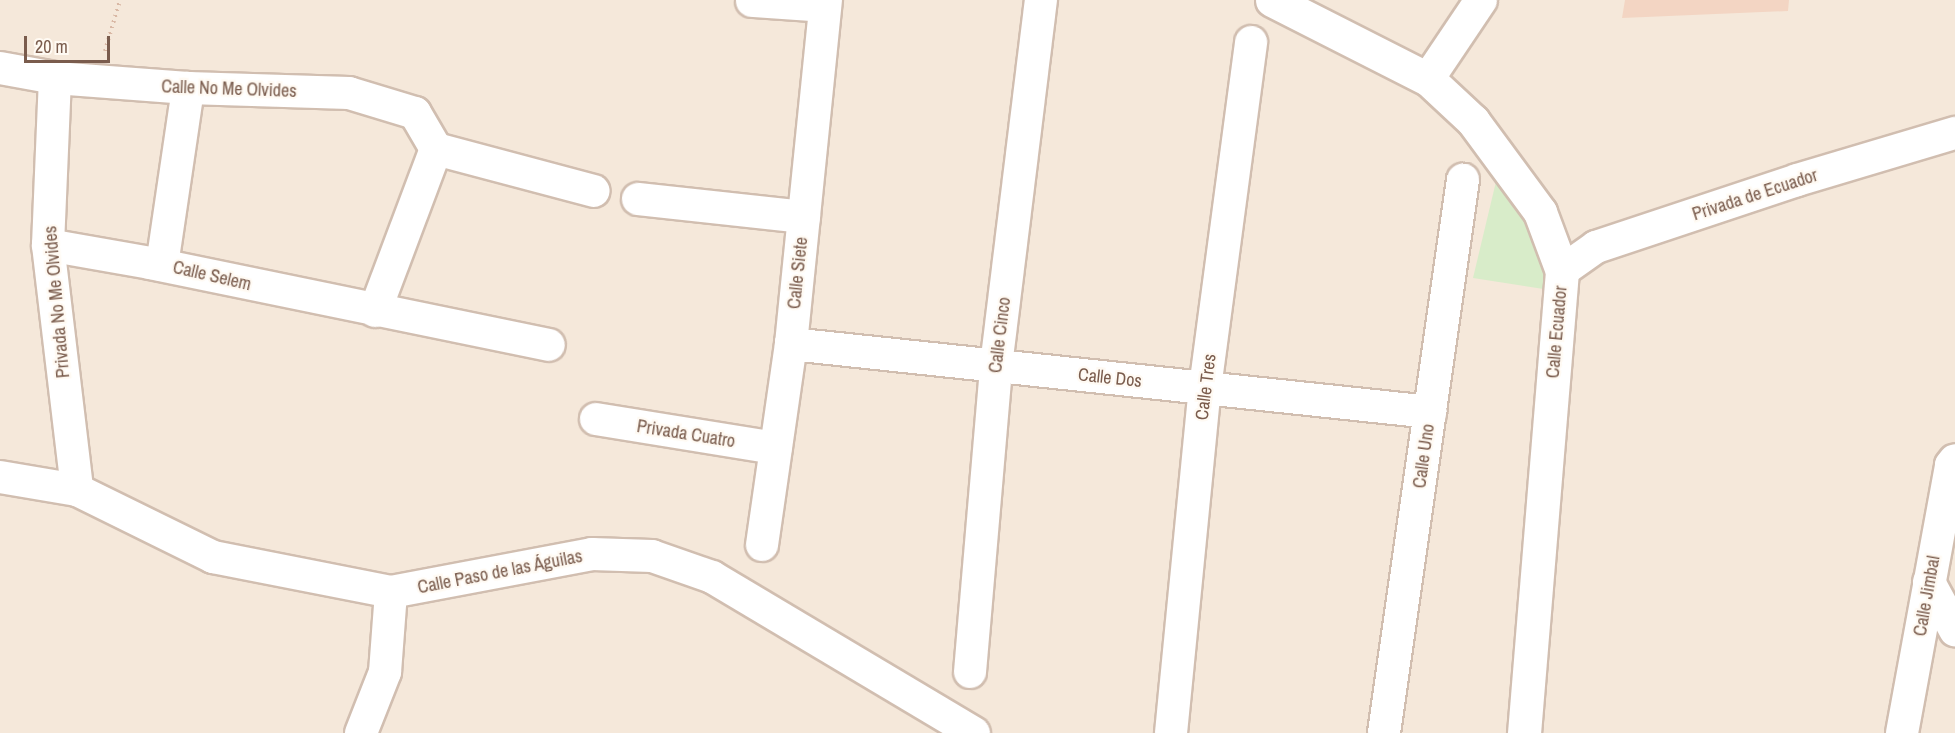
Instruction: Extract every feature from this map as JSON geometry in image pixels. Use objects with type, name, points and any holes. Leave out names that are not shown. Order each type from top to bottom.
[{"type":"street","name":"Calle Cinco","points":[[970,672],[996,366],[1041,0]]},
{"type":"street","name":"Calle Ecuador","points":[[1272,0],[1428,79],[1473,121],[1540,212],[1562,271],[1524,733]]},
{"type":"street","points":[[1428,79],[1481,0]]},
{"type":"street","points":[[752,1],[825,3]]},
{"type":"street","name":"Calle Siete","points":[[762,545],[791,344],[825,3]]},
{"type":"street","name":"Calle Tres","points":[[1171,733],[1205,388],[1251,42]]},
{"type":"street","name":"Calle No Me Olvides","points":[[0,68],[55,78],[188,88],[349,93],[415,113],[436,149]]},
{"type":"street","name":"Privada No Me Olvides","points":[[55,78],[48,245],[77,490]]},
{"type":"street","points":[[162,265],[188,88]]},
{"type":"street","name":"Privada de Ecuador","points":[[1562,271],[1596,247],[1797,180],[1955,133]]},
{"type":"street","points":[[375,311],[436,149],[594,191]]},
{"type":"street","name":"Calle Uno","points":[[1384,733],[1463,180]]},
{"type":"street","points":[[638,199],[804,217]]},
{"type":"street","name":"Calle Selem","points":[[48,245],[162,265],[375,311],[549,345]]},
{"type":"street","name":"Calle Dos","points":[[791,344],[1430,412]]},
{"type":"street","name":"Privada Cuatro","points":[[596,419],[776,448]]},
{"type":"street","name":"Calle Jimbal","points":[[1902,733],[1951,465],[1955,460]]},
{"type":"street","name":"Calle Paso de las Águilas","points":[[0,477],[77,490],[213,557],[391,592],[592,554],[652,556],[712,577],[974,733]]},
{"type":"street","points":[[1929,582],[1955,630]]},
{"type":"street","points":[[361,733],[385,672],[391,592]]},
{"type":"path","points":[[96,81],[120,0]]},
{"type":"shaded area","points":[[0,0],[1955,0],[1955,733],[0,733]]},
{"type":"green space","points":[[1499,169],[1537,219],[1550,290],[1473,278]]},
{"type":"building","points":[[1625,0],[1789,0],[1788,11],[1622,18]]}]
